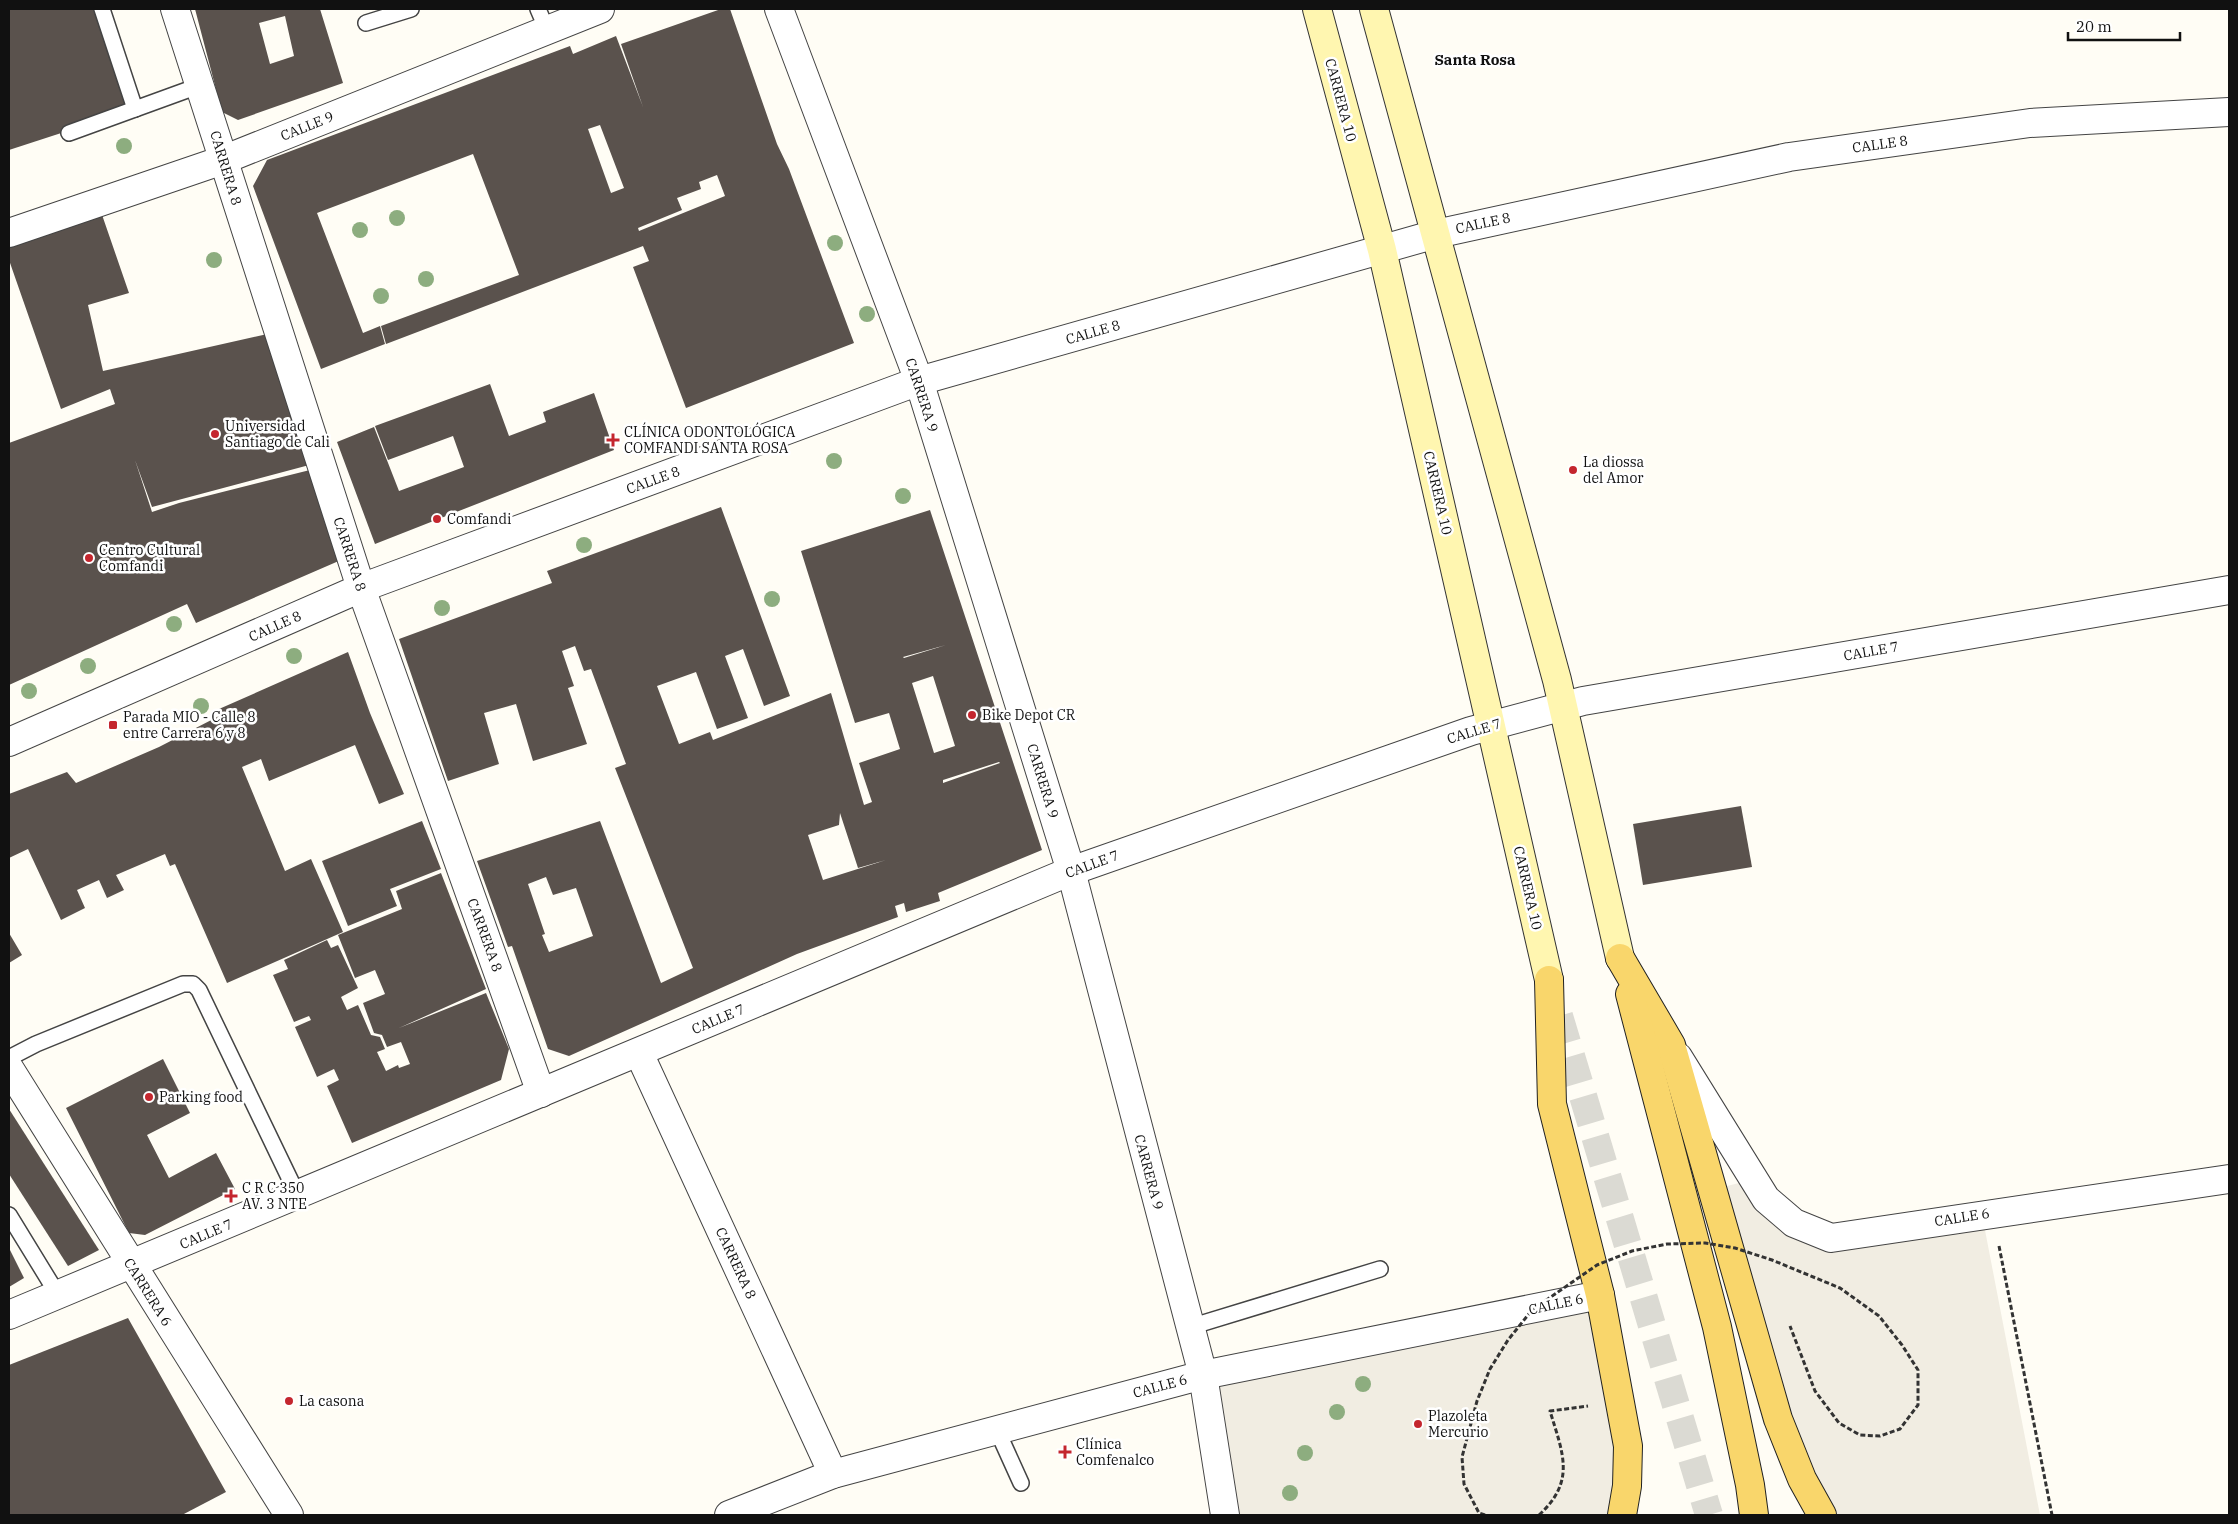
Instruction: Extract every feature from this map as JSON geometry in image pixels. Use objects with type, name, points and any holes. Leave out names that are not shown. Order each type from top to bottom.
[{"type":"main road","name":"CARRERA 10","points":[[1317,9],[1382,250],[1549,980]]},
{"type":"main road","points":[[1374,9],[1563,706],[1620,958],[1717,1327],[1750,1485],[1754,1515]]},
{"type":"main road","points":[[1620,958],[1671,1045],[1778,1419],[1802,1479],[1822,1515]]},
{"type":"main road","points":[[1549,980],[1559,1016]]},
{"type":"main road","points":[[1549,980],[1552,1104],[1600,1295],[1628,1446],[1628,1479],[1622,1515]]},
{"type":"street","name":"CARRERA 8","points":[[175,9],[361,588],[541,1093]]},
{"type":"street","name":"CALLE 9","points":[[9,233],[223,160],[542,19],[600,9]]},
{"type":"street","name":"CARRERA 9","points":[[779,9],[919,381],[1071,871],[1203,1375],[1225,1515]]},
{"type":"street","name":"CALLE 8","points":[[9,742],[361,588],[919,381],[1436,234],[1789,157],[2030,123],[2229,112]]},
{"type":"street","name":"CALLE 7","points":[[9,1315],[298,1196],[1071,871],[1492,725],[1592,699],[2229,590]]},
{"type":"street","name":"CALLE 6","points":[[1671,1045],[1766,1199],[1794,1223],[1831,1238],[2229,1179]]},
{"type":"street","name":"CARRERA 8","points":[[639,1053],[833,1474]]},
{"type":"street","name":"CARRERA 6","points":[[9,1068],[289,1515]]},
{"type":"street","name":"CALLE 6","points":[[729,1515],[833,1474],[1203,1375],[1600,1295]]},
{"type":"lane","points":[[102,9],[135,109]]},
{"type":"lane","points":[[366,23],[411,9]]},
{"type":"lane","points":[[69,133],[200,85]]},
{"type":"lane","points":[[9,1058],[36,1044],[183,984],[193,984],[199,990],[298,1196]]},
{"type":"lane","points":[[9,1215],[58,1295]]},
{"type":"lane","points":[[1190,1327],[1380,1269]]},
{"type":"lane","points":[[997,1430],[1022,1483]]},
{"type":"path","points":[[1992,1213],[2052,1515]]},
{"type":"path","points":[[1485,1515],[1479,1513],[1464,1484],[1462,1457],[1474,1409],[1490,1369],[1508,1340],[1532,1310],[1597,1265],[1640,1249],[1667,1244],[1705,1244],[1735,1248],[1754,1254],[1840,1288],[1879,1316],[1902,1345],[1918,1370],[1918,1405],[1900,1429],[1880,1436],[1860,1436],[1839,1423],[1815,1391],[1790,1326]]},
{"type":"path","points":[[1539,1515],[1549,1506],[1563,1482],[1563,1454],[1550,1411],[1589,1406]]},
{"type":"shaded area","points":[[1743,1182],[1787,1232],[1984,1225],[2040,1515],[1836,1515],[1810,1474],[1795,1437],[1723,1187]]},
{"type":"shaded area","name":"Plazoleta Mercurio","points":[[1600,1295],[1622,1515],[1225,1515],[1203,1375]]},
{"type":"building","points":[[9,9],[102,9],[135,109],[9,150]]},
{"type":"building","points":[[195,9],[320,9],[343,83],[238,120],[222,112]],"holes":[[[285,16],[294,56],[270,64],[259,23]]]},
{"type":"building","points":[[721,9],[730,9],[777,144],[789,169],[854,343],[686,408],[633,267],[649,261],[643,246],[386,344],[381,326],[519,275],[473,154],[317,213],[363,333],[380,326],[385,344],[321,369],[253,186],[267,160],[570,46],[573,54],[616,36],[643,107],[621,44]],"holes":[[[600,125],[624,188],[611,193],[588,129]],[[717,175],[725,196],[639,231],[638,228],[682,210],[677,198],[701,189],[699,182]]]},
{"type":"building","points":[[100,209],[129,293],[88,305],[103,371],[272,333],[313,464],[152,507],[135,460],[152,512],[179,503],[314,469],[341,560],[196,623],[187,604],[9,685],[9,443],[115,404],[110,389],[61,409],[9,260],[9,234]]},
{"type":"building","points":[[490,384],[509,436],[546,422],[543,412],[594,393],[614,450],[375,544],[337,442],[374,427],[399,491],[464,467],[453,436],[388,460],[375,426]]},
{"type":"building","points":[[721,507],[790,696],[764,706],[743,649],[725,656],[748,718],[717,729],[696,672],[657,686],[679,744],[710,732],[713,740],[831,693],[864,805],[872,802],[859,763],[900,749],[889,713],[855,723],[801,551],[930,510],[1042,850],[938,893],[940,901],[906,912],[904,903],[895,906],[898,917],[797,954],[569,1056],[548,1049],[512,946],[508,947],[477,861],[600,821],[661,983],[693,968],[615,768],[626,764],[591,669],[584,671],[575,646],[562,651],[574,686],[568,688],[587,744],[533,761],[516,704],[484,713],[499,764],[448,781],[399,639],[552,583],[547,571]],"holes":[[[946,645],[904,658],[903,657]],[[933,676],[955,746],[934,753],[912,683]],[[999,762],[1000,763],[943,783],[943,780]],[[840,813],[858,868],[886,860],[823,880],[808,835],[839,825]],[[546,877],[553,895],[576,888],[593,936],[549,952],[542,935],[545,934],[528,884]]]},
{"type":"building","points":[[348,652],[370,713],[404,794],[379,804],[355,745],[269,781],[261,759],[242,767],[285,871],[311,859],[343,932],[227,983],[175,864],[170,866],[165,854],[116,875],[124,890],[107,898],[99,880],[77,890],[85,908],[61,920],[28,849],[9,858],[9,794],[67,772],[76,783],[159,747],[221,715],[219,709]]},
{"type":"building","points":[[1741,806],[1752,867],[1643,885],[1633,824]]},
{"type":"building","points":[[422,821],[441,869],[390,889],[397,906],[348,926],[322,861]]},
{"type":"building","points":[[441,873],[486,989],[399,1028],[486,993],[509,1049],[501,1080],[352,1143],[327,1086],[339,1080],[334,1069],[317,1077],[295,1027],[311,1020],[309,1016],[294,1022],[273,975],[288,969],[284,960],[327,940],[331,948],[338,945],[358,988],[341,997],[347,1010],[358,1005],[371,1035],[380,1037],[385,1049],[377,1052],[386,1071],[398,1065],[399,1068],[410,1064],[401,1042],[387,1047],[382,1035],[374,1033],[363,1003],[385,994],[375,970],[355,978],[338,935],[402,909],[396,891]]},
{"type":"building","points":[[9,933],[22,955],[9,963]]},
{"type":"building","points":[[163,1059],[190,1113],[147,1135],[169,1178],[216,1153],[235,1189],[145,1235],[129,1233],[66,1108]]},
{"type":"building","points":[[9,1109],[99,1250],[68,1266],[9,1174]]},
{"type":"building","points":[[9,1248],[24,1278],[9,1287]]},
{"type":"building","points":[[128,1318],[226,1492],[182,1515],[9,1515],[9,1365]]},
{"type":"tunnel","points":[[1559,1016],[1709,1515]]},
{"type":"place","name":"Universidad Santiago de Cali","points":[[215,434]]},
{"type":"place","name":"CLÍNICA ODONTOLÓGICA COMFANDI SANTA ROSA","points":[[613,440]]},
{"type":"place","name":"La diossa del Amor","points":[[1573,470]]},
{"type":"place","name":"Comfandi","points":[[437,519]]},
{"type":"place","name":"Centro Cultural Comfandi","points":[[89,558]]},
{"type":"place","name":"Bike Depot CR","points":[[972,715]]},
{"type":"place","name":"Parada MIO - Calle 8 entre Carrera 6 y 8","points":[[113,725]]},
{"type":"place","name":"Parking food","points":[[149,1097]]},
{"type":"place","name":"C R C 350 AV. 3 NTE","points":[[231,1196]]},
{"type":"place","name":"La casona","points":[[289,1401]]},
{"type":"place","name":"Plazoleta Mercurio","points":[[1418,1424]]},
{"type":"place","name":"Clínica Comfenalco","points":[[1065,1452]]},
{"type":"district","name":"Santa Rosa","points":[[1475,59]]}]
